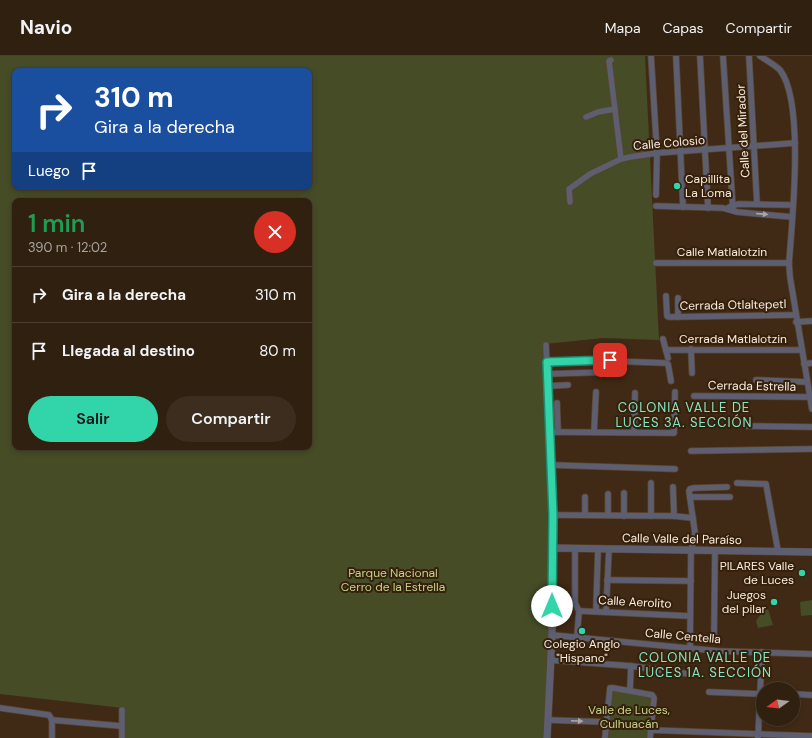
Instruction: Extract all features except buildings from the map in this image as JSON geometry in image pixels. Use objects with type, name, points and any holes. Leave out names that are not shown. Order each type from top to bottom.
[{"type":"street","points":[[651,56],[657,153],[656,195]]},
{"type":"street","points":[[676,56],[683,207]]},
{"type":"street","points":[[700,56],[708,208]]},
{"type":"street","points":[[723,56],[733,208]]},
{"type":"street","name":"Calle del Mirador","points":[[749,56],[757,204]]},
{"type":"street","points":[[760,56],[780,70],[791,106],[796,143],[789,263],[796,322],[810,391],[812,409]]},
{"type":"street","name":"Calle Colosio","points":[[611,60],[621,159],[657,153],[730,149],[796,143]]},
{"type":"street","points":[[586,117],[598,112],[615,109]]},
{"type":"street","points":[[570,202],[570,189],[590,174],[621,159]]},
{"type":"street","points":[[733,208],[757,204],[793,205]]},
{"type":"street","points":[[656,206],[733,208],[792,217]]},
{"type":"street","name":"Calle Matlalotzin","points":[[656,263],[789,263]]},
{"type":"street","name":"Cerrada Otlaltepetl","points":[[666,296],[667,316],[795,315]]},
{"type":"street","points":[[678,298],[678,317]]},
{"type":"street","points":[[796,322],[812,321]]},
{"type":"street","name":"Cerrada Matlalotzin","points":[[663,339],[668,358]]},
{"type":"street","points":[[546,345],[553,515],[552,635],[547,738]]},
{"type":"street","name":"Cerrada Matlalotzin","points":[[666,350],[801,350]]},
{"type":"street","points":[[691,350],[692,373]]},
{"type":"street","points":[[547,362],[610,360],[665,362],[668,364],[671,381]]},
{"type":"street","points":[[804,364],[812,364]]},
{"type":"street","points":[[547,374],[608,372]]},
{"type":"street","points":[[756,380],[807,382]]},
{"type":"street","points":[[548,386],[568,385]]},
{"type":"street","points":[[594,432],[596,392]]},
{"type":"street","points":[[550,432],[674,433],[675,392]]},
{"type":"street","points":[[634,432],[635,393]]},
{"type":"street","name":"Cerrada Estrella","points":[[694,396],[810,397]]},
{"type":"street","points":[[557,403],[558,432]]},
{"type":"street","points":[[747,426],[812,427]]},
{"type":"street","points":[[691,451],[812,449]]},
{"type":"street","points":[[551,466],[675,469]]},
{"type":"street","points":[[651,482],[651,516]]},
{"type":"street","points":[[737,484],[766,484],[778,551]]},
{"type":"street","points":[[673,487],[674,516]]},
{"type":"street","points":[[690,648],[692,551],[695,534],[692,518],[690,489],[727,487]]},
{"type":"street","points":[[624,493],[624,516]]},
{"type":"street","points":[[608,494],[608,515]]},
{"type":"street","points":[[690,498],[730,496]]},
{"type":"street","points":[[585,497],[585,515]]},
{"type":"street","points":[[553,515],[674,516],[692,518]]},
{"type":"street","name":"Calle Valle del Paraíso","points":[[552,548],[812,552]]},
{"type":"street","points":[[575,549],[574,603],[579,611],[577,637]]},
{"type":"street","points":[[596,610],[598,549]]},
{"type":"street","points":[[606,611],[608,549]]},
{"type":"street","points":[[691,636],[710,638],[714,636],[715,551]]},
{"type":"street","points":[[608,580],[691,581]]},
{"type":"street","name":"Calle Aerolito","points":[[579,611],[596,610],[690,616]]},
{"type":"street","name":"Calle Centella","points":[[552,635],[690,648],[812,654]]},
{"type":"street","points":[[761,682],[762,652]]},
{"type":"street","points":[[550,660],[631,666],[690,674]]},
{"type":"street","points":[[630,690],[631,666]]},
{"type":"street","points":[[605,738],[610,688],[630,690],[652,695],[654,698],[650,738]]},
{"type":"street","points":[[709,692],[756,694]]},
{"type":"street","points":[[800,694],[812,695]]},
{"type":"street","points":[[0,708],[49,715],[52,720],[52,738]]},
{"type":"street","points":[[122,710],[122,738]]},
{"type":"street","points":[[52,720],[121,726]]},
{"type":"street","points":[[548,720],[606,722]]},
{"type":"street","points":[[758,736],[759,726]]},
{"type":"street","points":[[650,730],[758,736],[812,736]]},
{"type":"green space","name":"Parque Nacional Cerro de la Estrella","points":[[0,56],[645,56],[659,340],[603,338],[545,344],[551,635],[544,738],[124,738],[123,708],[0,694]]},
{"type":"green space","points":[[812,600],[812,615],[801,616],[800,602]]},
{"type":"green space","points":[[768,609],[773,625],[758,628],[756,621],[763,611]]},
{"type":"green space","name":"Valle de Luces, Culhuacán","points":[[610,689],[651,696],[648,738],[607,738]]},
{"type":"place","name":"Capillita La Loma","points":[[677,186]]},
{"type":"place","name":"PILARES Valle de Luces","points":[[802,573]]},
{"type":"place","name":"Juegos del pilar","points":[[774,602]]},
{"type":"place","name":"Colegio Anglo \"Hispano\"","points":[[582,631]]},
{"type":"district","name":"COLONIA VALLE DE LUCES 3A. SECCIÓN","points":[[684,414]]},
{"type":"district","name":"COLONIA VALLE DE LUCES 1A. SECCIÓN","points":[[705,664]]},
{"type":"route","points":[[552,606],[553,515],[547,362],[610,360]]}]
